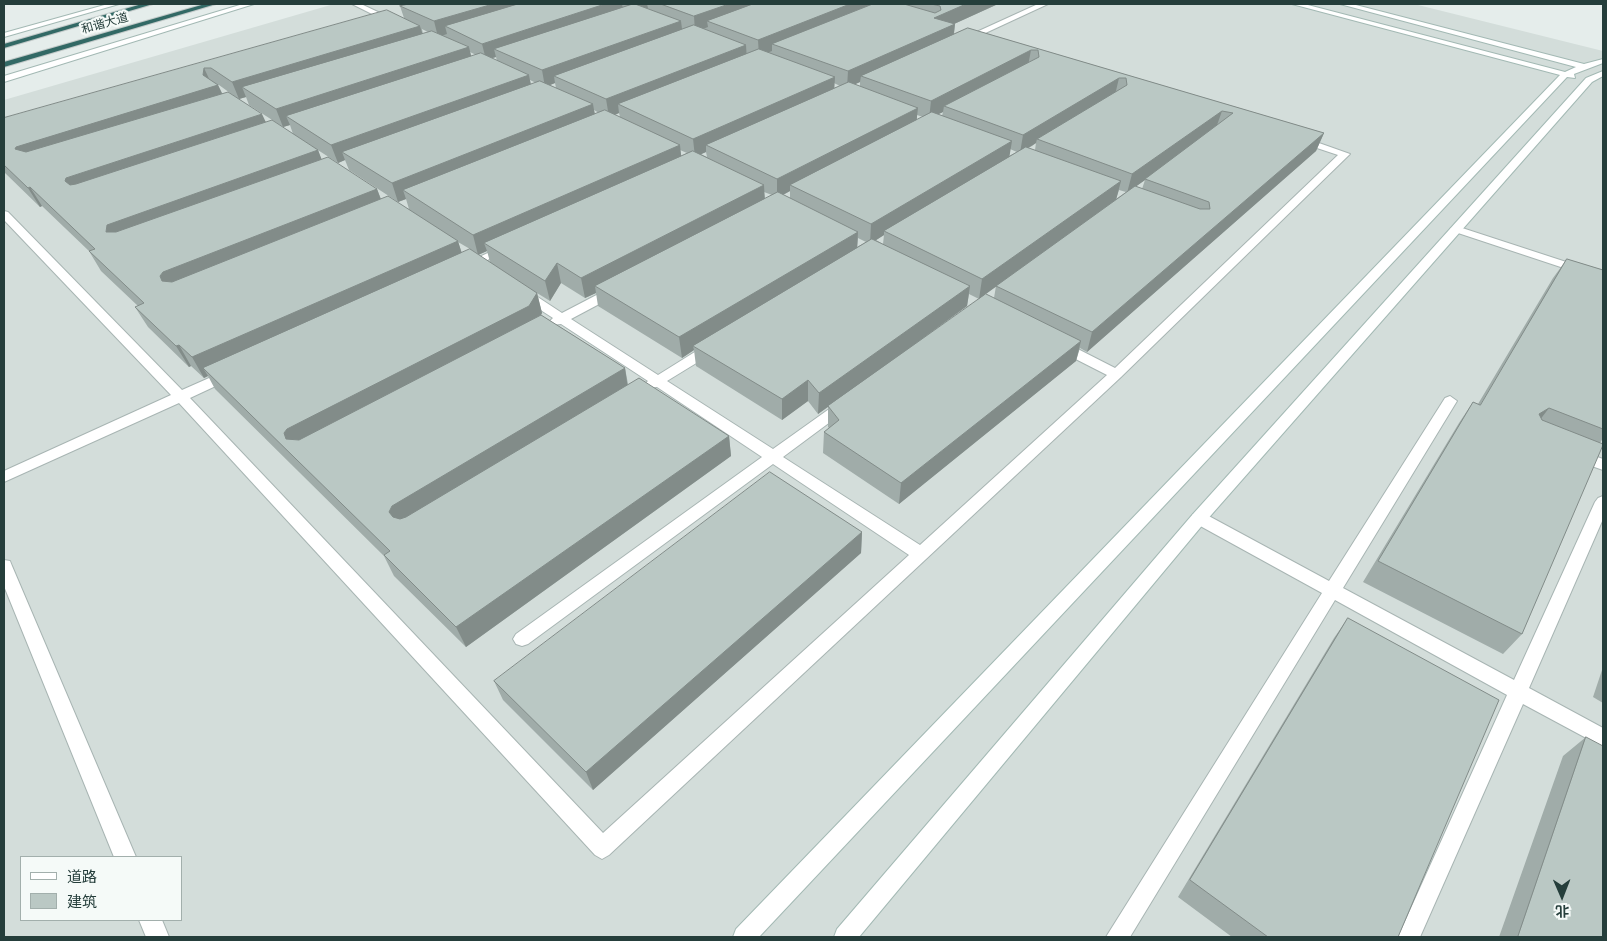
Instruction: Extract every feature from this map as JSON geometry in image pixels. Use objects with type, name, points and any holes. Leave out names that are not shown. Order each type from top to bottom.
[{"type":"highway","name":"和谐大道","points":[[4,46],[149,4]]},
{"type":"highway","name":"和谐大道","points":[[4,65],[212,4]]},
{"type":"street","points":[[4,35],[115,4]]},
{"type":"street","points":[[4,79],[250,4]]},
{"type":"street","points":[[356,4],[394,18],[405,27]]},
{"type":"street","points":[[952,45],[1044,4]]},
{"type":"street","points":[[1296,4],[1565,75],[1597,75]]},
{"type":"street","points":[[1344,4],[1597,75]]},
{"type":"street","points":[[370,25],[394,18]]},
{"type":"street","points":[[970,37],[989,43]]},
{"type":"street","points":[[845,937],[1199,518],[1456,229],[1597,75],[1603,61]]},
{"type":"street","points":[[744,937],[1565,75]]},
{"type":"street","points":[[4,214],[180,396],[602,848],[1116,374],[1345,154],[1289,136]]},
{"type":"street","points":[[1456,229],[1603,278]]},
{"type":"street","points":[[449,274],[521,241]]},
{"type":"street","points":[[460,251],[491,272]]},
{"type":"street","points":[[515,287],[921,554]]},
{"type":"street","points":[[545,328],[622,287]]},
{"type":"street","points":[[641,391],[726,339]]},
{"type":"street","points":[[1048,340],[1116,374]]},
{"type":"street","points":[[4,477],[243,368]]},
{"type":"street","points":[[522,639],[852,398]]},
{"type":"street","points":[[1117,937],[1450,401]]},
{"type":"street","points":[[1568,451],[1603,465]]},
{"type":"street","points":[[1409,937],[1603,502]]},
{"type":"street","points":[[1199,518],[1603,738]]},
{"type":"street","points":[[4,566],[124,856]]},
{"type":"street","points":[[150,921],[158,937]]},
{"type":"shaded area","points":[[334,4],[1414,4],[1603,51],[1603,937],[4,937],[4,100]]},
{"type":"building","points":[[409,4],[493,4],[434,21],[400,6]]},
{"type":"building","points":[[518,4],[605,4],[482,44],[445,26]]},
{"type":"building","points":[[633,4],[681,21],[542,70],[494,49]]},
{"type":"building","points":[[661,4],[729,4],[694,16]]},
{"type":"building","points":[[753,4],[850,4],[758,40],[707,21]]},
{"type":"building","points":[[873,4],[904,4],[935,13],[941,10],[940,6],[931,4],[966,4],[934,18],[955,24],[848,71],[772,44]]},
{"type":"building","points":[[387,10],[420,26],[232,82],[211,68],[204,68],[203,75],[218,85],[16,147],[15,149],[26,152],[228,92],[262,114],[66,178],[65,181],[70,185],[76,184],[272,120],[318,150],[107,225],[106,232],[116,232],[328,157],[377,189],[163,272],[160,276],[162,281],[172,282],[388,196],[458,241],[192,357],[179,345],[176,346],[135,307],[144,303],[89,251],[95,249],[4,165],[4,118]]},
{"type":"building","points":[[694,25],[746,45],[606,99],[554,76]]},
{"type":"building","points":[[968,28],[1324,133],[1092,332],[996,286],[1135,186],[1200,209],[1210,209],[1209,202],[1145,179],[1233,113],[1222,111],[1132,174],[1037,139],[1127,85],[1126,78],[1119,78],[1023,135],[944,106],[1039,57],[1038,50],[1031,50],[931,101],[861,76]]},
{"type":"building","points":[[432,31],[469,47],[276,109],[242,87]]},
{"type":"building","points":[[759,49],[835,77],[693,139],[618,104]]},
{"type":"building","points":[[481,53],[529,75],[331,145],[286,116]]},
{"type":"building","points":[[540,81],[593,104],[392,183],[342,152]]},
{"type":"building","points":[[849,82],[918,108],[777,179],[706,145]]},
{"type":"building","points":[[605,110],[680,145],[473,235],[403,190]]},
{"type":"building","points":[[932,112],[1012,141],[871,224],[790,185]]},
{"type":"building","points":[[1026,147],[1121,181],[982,279],[884,231]]},
{"type":"building","points":[[693,151],[764,185],[581,278],[557,263],[545,281],[484,243]]},
{"type":"building","points":[[778,192],[858,232],[679,337],[595,286]]},
{"type":"building","points":[[872,239],[970,286],[819,393],[808,380],[782,399],[693,346]]},
{"type":"building","points":[[470,249],[537,293],[529,306],[287,429],[284,433],[286,439],[299,440],[541,315],[625,368],[392,506],[389,512],[393,517],[400,519],[406,517],[639,378],[729,436],[456,627],[384,555],[390,551],[203,368]]},
{"type":"building","points":[[1567,259],[1603,270],[1603,429],[1549,408],[1539,414],[1542,420],[1603,445],[1522,634],[1378,561],[1473,402],[1480,405]]},
{"type":"building","points":[[986,294],[1081,341],[901,483],[824,432],[839,420],[828,406]]},
{"type":"building","points":[[770,472],[862,532],[586,772],[494,681]]},
{"type":"building","points":[[1348,618],[1499,700],[1398,937],[1268,937],[1190,880]]},
{"type":"building","points":[[1586,737],[1603,746],[1603,937],[1518,937]]}]
